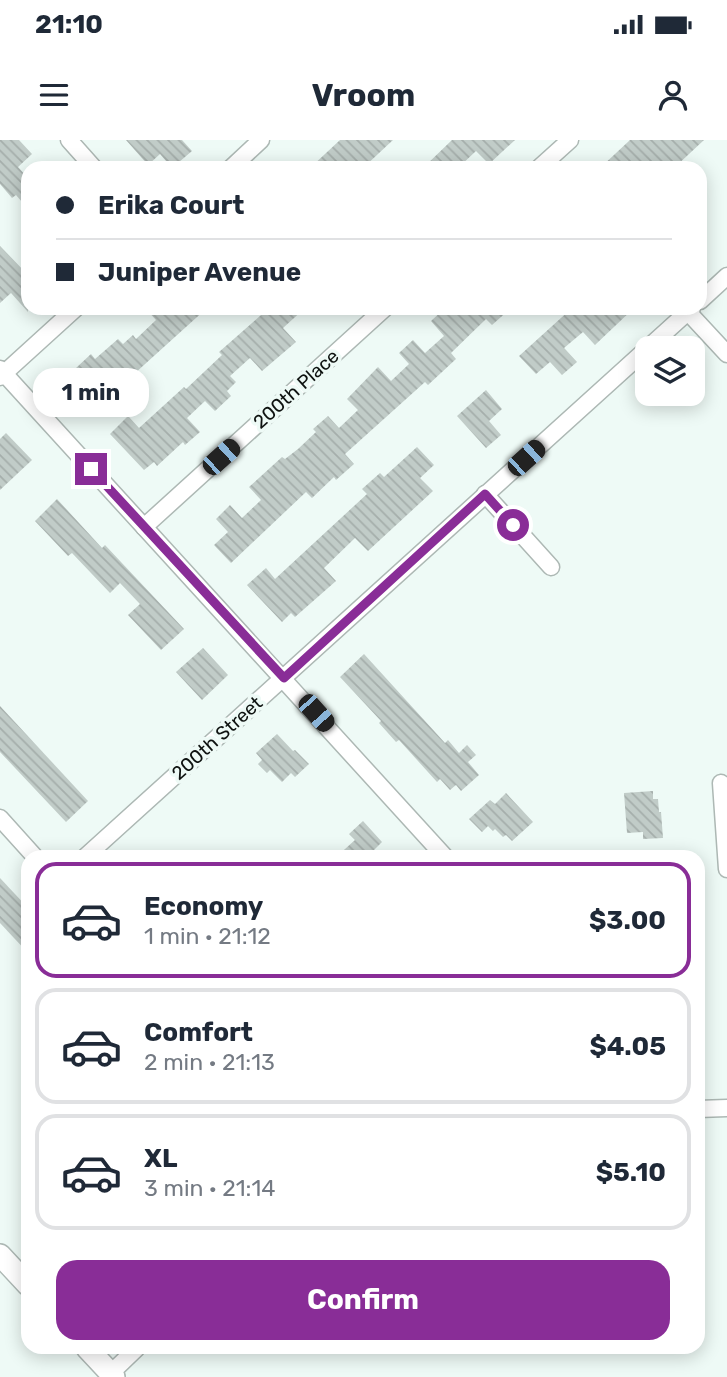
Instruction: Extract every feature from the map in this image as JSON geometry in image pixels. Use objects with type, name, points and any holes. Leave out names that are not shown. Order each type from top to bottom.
[{"type":"main road","points":[[0,1255],[21,1278]]},
{"type":"main road","points":[[93,1354],[112,1375]]},
{"type":"street","points":[[69,140],[88,161]]},
{"type":"street","points":[[238,161],[261,140]]},
{"type":"street","points":[[548,161],[570,140]]},
{"type":"street","name":"200th Street","points":[[707,294],[727,276]]},
{"type":"street","points":[[68,315],[1,373],[284,678],[439,850]]},
{"type":"street","name":"200th Place","points":[[144,527],[377,315]]},
{"type":"street","name":"200th Street","points":[[92,850],[684,315]]},
{"type":"street","points":[[699,315],[727,354]]},
{"type":"street","points":[[485,494],[551,567]]},
{"type":"street","points":[[721,783],[727,869]]},
{"type":"street","points":[[0,818],[29,850]]},
{"type":"street","points":[[705,1110],[727,1108]]},
{"type":"street","points":[[112,1375],[132,1354]]},
{"type":"building","points":[[0,140],[19,140],[32,154],[21,161],[18,167],[21,170],[21,201],[16,195],[12,198],[0,184]]},
{"type":"building","points":[[126,140],[182,140],[192,151],[180,161],[166,161],[160,154],[152,161],[144,161]]},
{"type":"building","points":[[340,140],[393,140],[370,161],[318,161]]},
{"type":"building","points":[[452,140],[515,140],[492,161],[486,161],[476,151],[465,161],[430,161]]},
{"type":"building","points":[[630,140],[704,140],[682,161],[608,161]]},
{"type":"building","points":[[0,246],[21,268],[21,304],[11,293],[0,303]]},
{"type":"building","points":[[151,315],[199,315],[92,412],[74,393],[88,381],[76,368],[91,354],[95,359],[118,339],[123,344],[133,335],[136,339],[156,320]]},
{"type":"building","points":[[261,315],[297,315],[283,328],[296,342],[262,371],[250,358],[230,376],[236,382],[227,391],[231,396],[215,411],[205,401],[187,418],[200,432],[185,445],[183,442],[157,466],[154,462],[144,470],[110,434],[128,416],[139,428],[222,355],[219,352]]},
{"type":"building","points":[[437,315],[503,315],[492,325],[486,319],[451,353],[456,359],[428,385],[425,382],[345,454],[354,464],[336,480],[334,477],[312,498],[306,492],[231,563],[214,545],[228,532],[216,519],[230,505],[242,518],[261,500],[249,487],[282,457],[285,459],[298,449],[316,432],[313,429],[328,416],[339,428],[358,410],[347,399],[378,367],[391,381],[409,364],[399,353],[413,340],[425,353],[444,336],[431,321]]},
{"type":"building","points":[[564,315],[627,315],[595,345],[583,332],[564,348],[577,362],[562,375],[550,362],[536,374],[519,356]]},
{"type":"building","points":[[486,390],[502,409],[489,421],[501,435],[486,448],[457,416]]},
{"type":"building","points":[[6,433],[32,460],[0,490],[0,439]]},
{"type":"building","points":[[417,447],[434,465],[420,478],[433,491],[368,551],[355,538],[324,568],[336,581],[295,617],[291,613],[282,622],[247,585],[266,568],[275,579],[367,494],[362,489],[380,473],[384,477]]},
{"type":"building","points":[[57,499],[102,548],[105,545],[184,629],[161,650],[128,615],[140,604],[120,583],[110,593],[72,553],[68,556],[35,521]]},
{"type":"building","points":[[203,648],[228,675],[202,700],[176,672]]},
{"type":"building","points":[[364,654],[445,743],[448,740],[459,753],[467,745],[476,755],[468,762],[479,775],[461,791],[456,785],[450,790],[440,779],[437,782],[399,740],[396,742],[379,723],[381,721],[340,677]]},
{"type":"building","points":[[0,706],[88,801],[66,822],[0,752]]},
{"type":"building","points":[[277,734],[309,764],[295,777],[291,773],[282,782],[270,770],[267,773],[258,764],[262,760],[256,753]]},
{"type":"building","points":[[653,791],[653,799],[658,799],[661,812],[663,838],[643,839],[643,832],[627,833],[624,793]]},
{"type":"building","points":[[506,793],[533,822],[512,841],[488,826],[482,832],[469,819],[490,800],[495,804]]},
{"type":"building","points":[[363,821],[382,842],[374,850],[344,850],[355,840],[349,834]]},
{"type":"building","points":[[0,878],[21,900],[21,946],[0,923]]},
{"type":"route","points":[[91,469],[284,678],[485,494],[513,525]]}]
